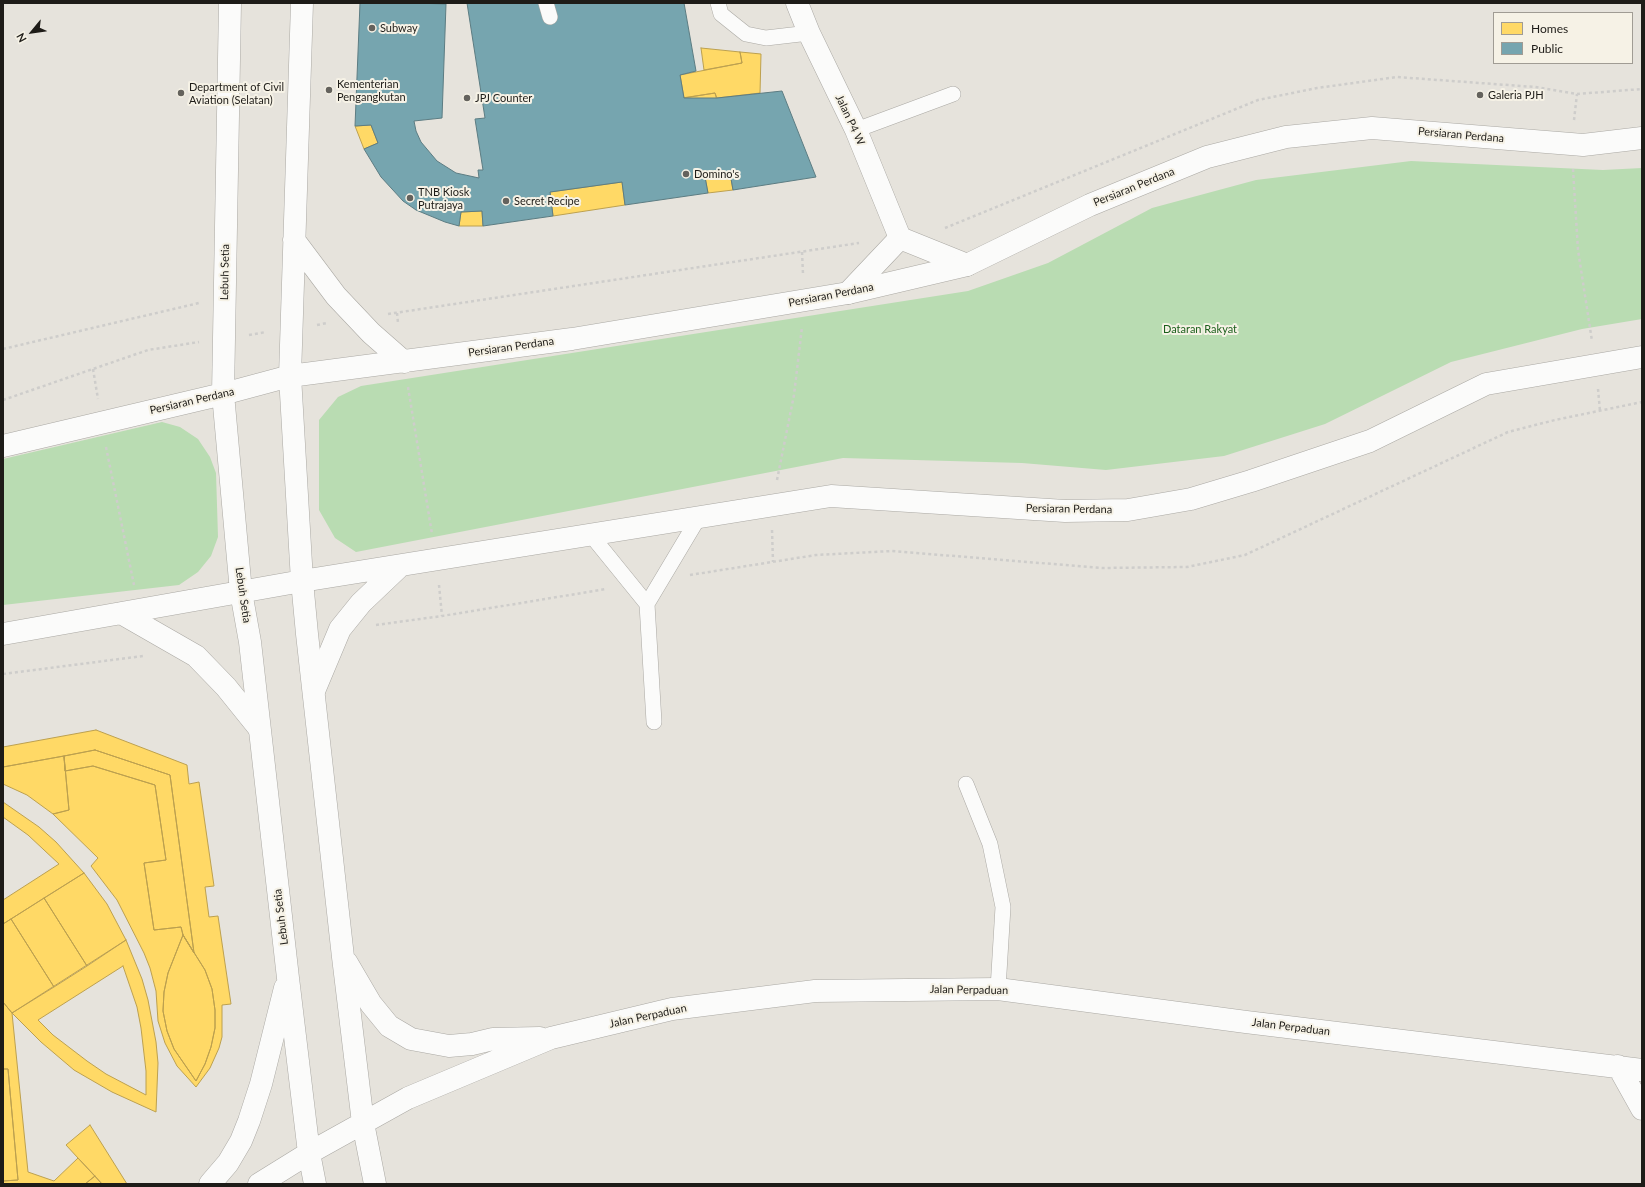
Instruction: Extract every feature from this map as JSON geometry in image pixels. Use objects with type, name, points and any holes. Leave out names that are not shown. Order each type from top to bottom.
[{"type":"main road","name":"Lebuh Setia","points":[[230,3],[223,394],[241,592],[250,642],[309,1153],[316,1184]]},
{"type":"main road","points":[[302,3],[290,376],[302,581],[343,957],[363,1123],[375,1184]]},
{"type":"main road","name":"Jalan P4 W","points":[[797,3],[809,33],[856,130],[900,238]]},
{"type":"main road","name":"Persiaran Perdana","points":[[3,446],[223,394],[290,376],[572,339],[848,293],[967,265],[1090,206],[1207,157],[1286,137],[1372,128],[1583,145],[1642,138]]},
{"type":"main road","points":[[848,293],[900,238],[967,265]]},
{"type":"main road","points":[[294,240],[336,296],[357,319],[404,362]]},
{"type":"main road","name":"Persiaran Perdana","points":[[3,634],[133,615],[241,592],[302,581],[831,496],[1065,511],[1135,508],[1191,499],[1251,481],[1370,441],[1486,384],[1642,357]]},
{"type":"main road","points":[[314,691],[340,629],[361,603],[400,566]]},
{"type":"main road","points":[[133,615],[184,650],[196,656],[226,687],[259,728]]},
{"type":"main road","points":[[343,957],[371,1004],[390,1026],[411,1039],[449,1046],[472,1044],[493,1039],[551,1038]]},
{"type":"main road","points":[[210,1184],[228,1163],[241,1141],[249,1121],[261,1084],[288,978]]},
{"type":"main road","name":"Jalan Perpaduan","points":[[259,1184],[309,1153],[408,1098],[551,1038],[672,1009],[815,991],[998,989],[1246,1022],[1642,1070]]},
{"type":"main road","points":[[1618,1066],[1642,1109]]},
{"type":"lane","points":[[718,3],[721,14],[746,34],[766,38],[809,33]]},
{"type":"lane","points":[[856,130],[953,94]]},
{"type":"lane","points":[[654,722],[647,604],[699,517]]},
{"type":"lane","points":[[591,535],[647,604]]},
{"type":"lane","points":[[966,784],[990,844],[1002,908],[998,989]]},
{"type":"path","points":[[943,229],[1265,98],[1317,88],[1397,77],[1535,87],[1577,94],[1642,89]]},
{"type":"path","points":[[1577,94],[1572,144],[1578,250],[1595,365],[1600,411]]},
{"type":"path","points":[[3,400],[148,350],[900,238]]},
{"type":"path","points":[[773,562],[772,505],[794,395],[800,351],[804,300],[802,252]]},
{"type":"path","points":[[3,349],[224,297]]},
{"type":"path","points":[[397,313],[436,560],[442,616]]},
{"type":"path","points":[[93,369],[133,615],[134,657]]},
{"type":"path","points":[[661,580],[816,555],[892,551],[1102,568],[1187,567],[1246,555],[1508,432],[1555,420],[1642,402]]},
{"type":"path","points":[[340,629],[442,616],[631,585]]},
{"type":"path","points":[[3,674],[184,650]]},
{"type":"green space","name":"Dataran Rakyat","points":[[1411,161],[1603,170],[1642,168],[1642,319],[1582,329],[1451,362],[1325,424],[1224,456],[1106,470],[1022,463],[843,458],[356,552],[335,538],[319,510],[319,420],[338,397],[361,386],[968,291],[1048,263],[1152,208],[1256,180]]},
{"type":"green space","points":[[162,422],[180,427],[198,439],[210,457],[216,473],[218,537],[211,556],[198,572],[179,585],[3,605],[3,459]]},
{"type":"building: Homes","points":[[701,48],[740,52],[742,63],[704,70]]},
{"type":"building: Homes","points":[[740,52],[761,54],[760,93],[717,98],[715,93],[684,98],[680,75],[742,63]]},
{"type":"building: Homes","points":[[645,80],[649,103],[715,93],[718,105],[591,125],[585,88]]},
{"type":"building: Homes","points":[[371,125],[378,143],[364,149],[355,126]]},
{"type":"building: Homes","points":[[730,173],[733,190],[708,193],[705,177]]},
{"type":"building: Homes","points":[[622,182],[625,205],[553,216],[550,192]]},
{"type":"building: Homes","points":[[482,211],[483,226],[459,226],[461,212]]},
{"type":"building: Homes","points":[[96,730],[187,765],[189,784],[199,782],[214,886],[205,887],[209,917],[218,916],[231,1004],[222,1005],[222,1037],[219,1048],[210,1068],[196,1087],[177,1066],[165,1043],[158,1021],[156,991],[150,968],[117,900],[91,866],[98,858],[53,814],[69,810],[64,756],[3,767],[3,747]],"holes":[[[183,935],[205,970],[212,989],[215,1010],[215,1028],[211,1047],[205,1064],[196,1081],[174,1049],[167,1031],[163,1011],[164,992],[168,973]]]},
{"type":"building: Homes","points":[[95,750],[170,775],[194,953],[183,935],[181,927],[154,930],[144,863],[166,860],[155,785],[93,766],[65,771],[64,756]]},
{"type":"building: Homes","points":[[95,750],[170,775],[194,953],[183,935],[181,927],[154,930],[144,863],[166,860],[155,785],[93,766],[65,771],[64,756]]},
{"type":"building: Homes","points":[[64,756],[69,810],[53,814],[27,795],[3,784],[3,767]]},
{"type":"building: Homes","points":[[3,802],[39,827],[56,842],[84,873],[3,924]]},
{"type":"building: Homes","points":[[3,817],[28,835],[59,864],[3,900]]},
{"type":"building: Homes","points":[[84,873],[107,904],[126,940],[87,966],[44,898]]},
{"type":"building: Homes","points":[[44,898],[87,966],[54,987],[11,919]]},
{"type":"building: Homes","points":[[11,919],[54,987],[12,1013],[3,1002],[3,924]]},
{"type":"building: Homes","points":[[183,935],[205,970],[212,989],[215,1010],[215,1028],[211,1047],[205,1064],[196,1081],[174,1049],[167,1031],[163,1011],[164,992],[168,973]]},
{"type":"building: Homes","points":[[126,940],[142,979],[148,1000],[156,1042],[158,1063],[156,1112],[112,1092],[74,1070],[41,1042],[12,1013]]},
{"type":"building: Homes","points":[[123,966],[137,1007],[141,1028],[146,1071],[146,1095],[106,1074],[87,1061],[53,1035],[38,1020]]},
{"type":"building: Homes","points":[[3,1002],[12,1013],[28,1172],[54,1181],[78,1158],[95,1176],[85,1184],[3,1184],[3,1181],[18,1180],[8,1069],[3,1069]]},
{"type":"building: Homes","points":[[3,1069],[8,1069],[18,1180],[3,1181]]},
{"type":"building: Homes","points":[[90,1125],[127,1184],[102,1184],[66,1145]]},
{"type":"building: Homes","points":[[95,1176],[102,1184],[85,1184]]},
{"type":"building: Public","points":[[360,3],[684,3],[696,71],[680,75],[684,98],[717,98],[782,91],[816,177],[733,190],[730,173],[705,177],[708,193],[625,205],[622,182],[550,192],[553,216],[483,226],[482,211],[461,212],[459,226],[445,222],[416,210],[403,201],[381,177],[364,149],[378,143],[371,125],[355,126]]},
{"type":"building: Public","points":[[413,3],[467,3],[485,118],[475,119],[483,170],[478,170],[479,178],[456,173],[437,161],[421,142],[416,131],[414,121],[442,118],[446,4]]},
{"type":"place","name":"Subway","points":[[372,28]]},
{"type":"place","name":"Kementerian Pengangkutan","points":[[329,90]]},
{"type":"place","name":"Department of Civil Aviation (Selatan)","points":[[181,93]]},
{"type":"place","name":"Galeria PJH","points":[[1480,95]]},
{"type":"place","name":"JPJ Counter","points":[[467,98]]},
{"type":"place","name":"Domino's","points":[[686,174]]},
{"type":"place","name":"TNB Kiosk Putrajaya","points":[[410,198]]},
{"type":"place","name":"Secret Recipe","points":[[506,201]]}]
